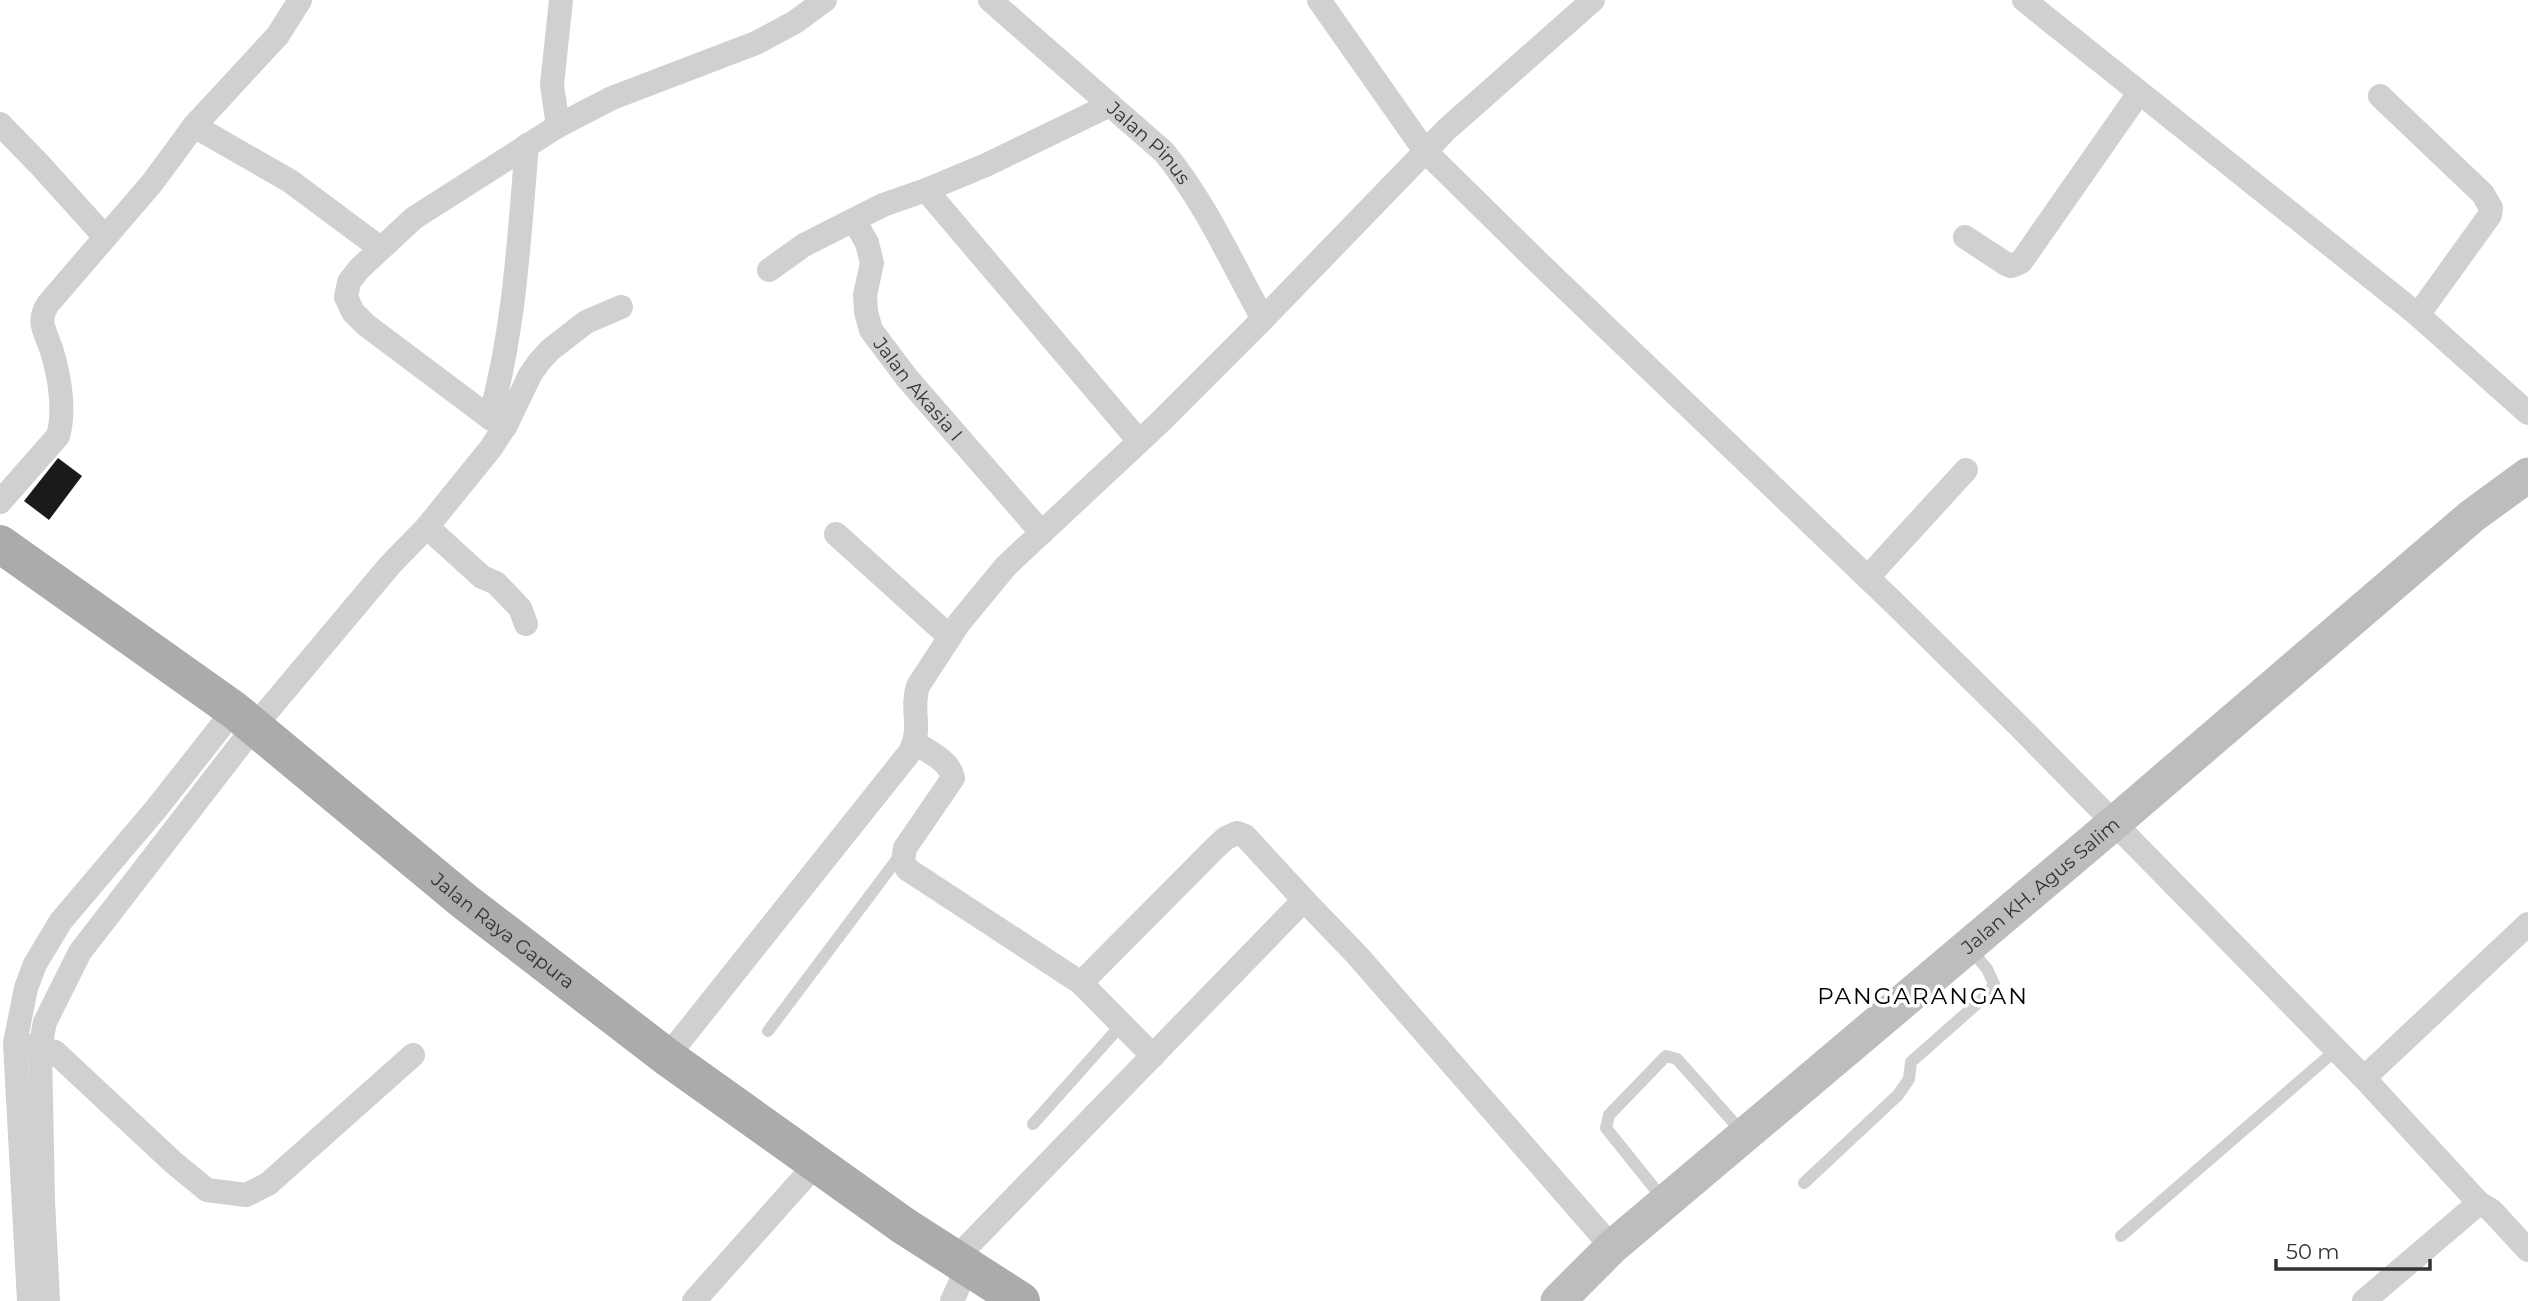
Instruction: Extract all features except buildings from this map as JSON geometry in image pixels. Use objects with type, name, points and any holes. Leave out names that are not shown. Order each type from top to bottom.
[{"type":"main road","name":"Jalan KH. Agus Salim","points":[[1558,1301],[1612,1248],[1665,1202],[1969,947],[2472,516],[2528,475]]},
{"type":"main road","name":"Jalan Raya Gapura","points":[[0,544],[244,719],[464,901],[667,1057],[904,1226],[1021,1301]]},
{"type":"street","points":[[0,502],[58,436],[62,423],[54,355],[41,323],[42,313],[152,183],[194,125],[278,35],[300,0]]},
{"type":"street","points":[[29,1301],[23,1048],[26,988],[35,964],[61,921],[156,808],[427,527],[491,448],[541,137],[552,85],[561,0]]},
{"type":"street","points":[[497,423],[366,325],[353,312],[346,297],[349,282],[380,248],[414,218],[541,137],[612,98],[756,44],[795,22],[825,0]]},
{"type":"street","name":"Jalan Pinus","points":[[990,0],[1164,152],[1180,171],[1205,211],[1263,319]]},
{"type":"street","points":[[1320,0],[1425,151],[2020,727],[2364,1078],[2479,1203],[2491,1210],[2528,1250]]},
{"type":"street","points":[[667,1057],[915,743],[918,734],[914,699],[918,686],[980,595],[1006,566],[1263,319],[1472,105],[1593,0]]},
{"type":"street","points":[[2024,0],[2418,315],[2528,413]]},
{"type":"street","points":[[1965,237],[2006,264],[2011,266],[2021,262],[2139,93]]},
{"type":"street","points":[[2380,96],[2483,194],[2491,208],[2490,215],[2418,315]]},
{"type":"street","points":[[769,270],[804,246],[883,205],[986,165],[1110,105]]},
{"type":"street","points":[[0,124],[105,237]]},
{"type":"street","points":[[194,125],[290,181],[380,248]]},
{"type":"street","points":[[926,190],[1139,441]]},
{"type":"street","name":"Jalan Akasia I","points":[[853,220],[867,243],[872,263],[865,295],[871,330],[907,378],[1042,533]]},
{"type":"street","points":[[497,423],[550,350],[586,323],[621,307]]},
{"type":"street","points":[[1868,577],[1966,470]]},
{"type":"street","points":[[427,527],[482,578],[496,583],[520,608],[526,624]]},
{"type":"street","points":[[836,534],[950,638]]},
{"type":"street","points":[[48,1301],[43,1200],[23,1048],[45,1022],[80,951],[244,719]]},
{"type":"street","points":[[915,743],[947,764],[953,778],[905,848],[903,861],[907,869],[1082,983],[1153,1056]]},
{"type":"street","points":[[1082,983],[1216,847],[1237,833],[1245,836],[1357,955],[1612,1248]]},
{"type":"street","points":[[951,1301],[962,1262],[1153,1056],[1304,900]]},
{"type":"street","points":[[2364,1078],[2528,924]]},
{"type":"street","points":[[23,1048],[55,1052],[174,1163],[207,1189],[246,1195],[268,1184],[413,1055]]},
{"type":"street","points":[[694,1301],[817,1163]]},
{"type":"street","points":[[2364,1301],[2479,1203]]},
{"type":"lane","points":[[768,1031],[905,848]]},
{"type":"lane","points":[[1804,1183],[1898,1095],[1909,1079],[1911,1062],[1988,994],[1994,984],[1987,969],[1969,947]]},
{"type":"lane","points":[[1033,1124],[1122,1024]]},
{"type":"lane","points":[[2122,1236],[2336,1050]]},
{"type":"lane","points":[[1665,1202],[1606,1128],[1609,1115],[1666,1056],[1677,1059],[1745,1135]]},
{"type":"district","name":"PANGARANGAN","points":[[1923,996]]}]
